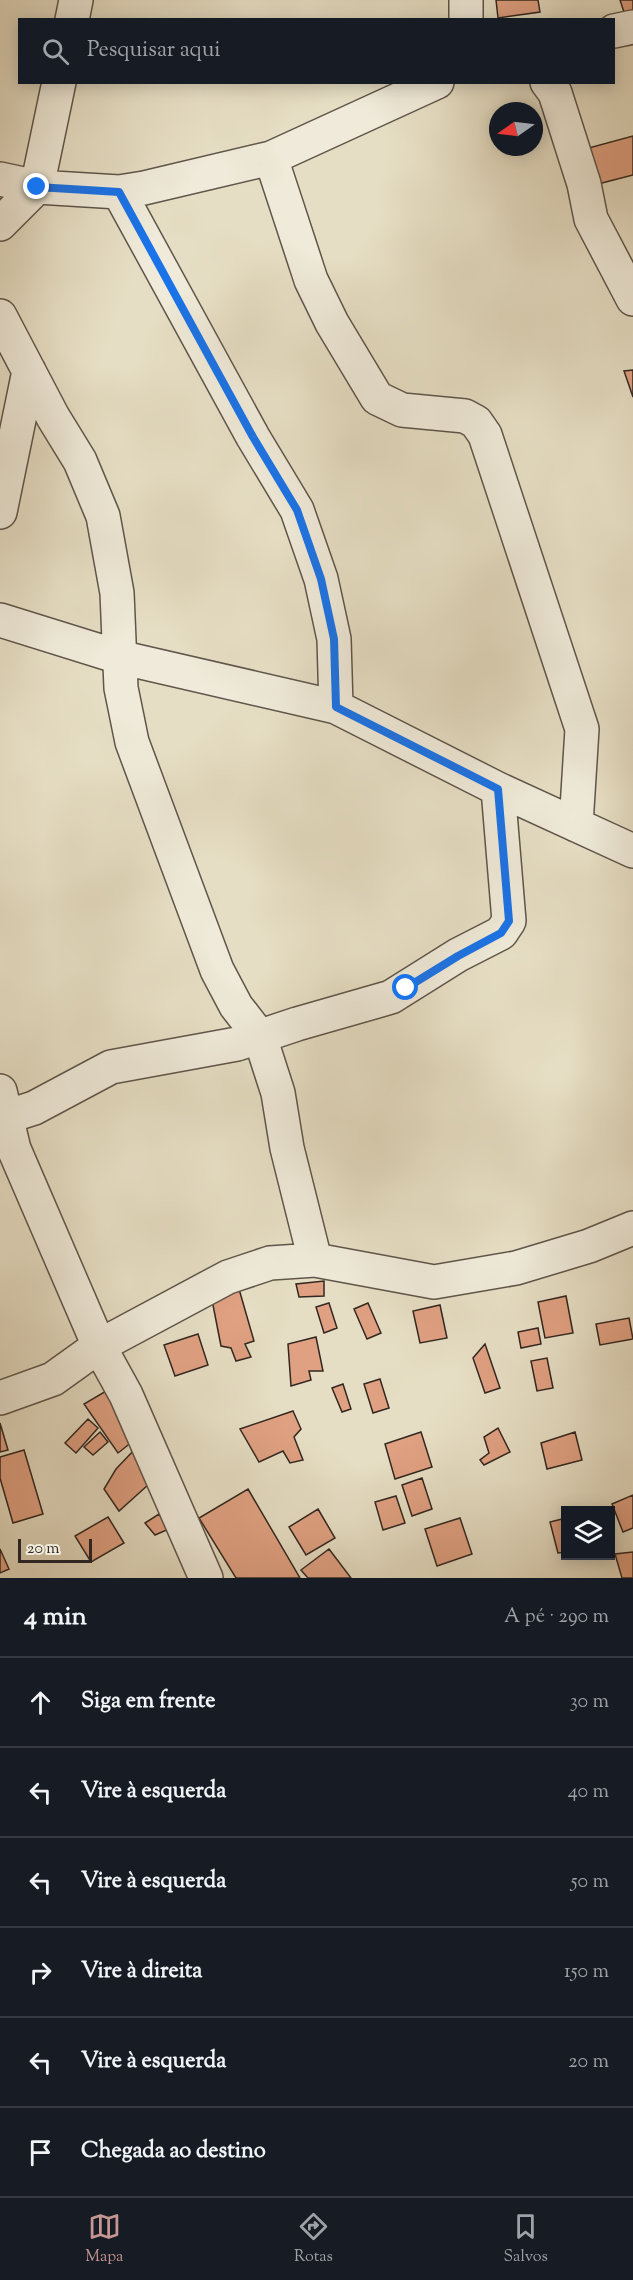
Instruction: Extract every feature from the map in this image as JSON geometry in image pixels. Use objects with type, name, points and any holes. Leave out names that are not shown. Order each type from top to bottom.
[{"type":"street","points":[[72,18],[76,0]]},
{"type":"street","points":[[466,0],[466,18]]},
{"type":"street","points":[[615,31],[633,27]]},
{"type":"street","points":[[0,224],[37,187],[59,84]]},
{"type":"street","points":[[0,179],[37,187],[119,192],[271,158],[433,84]]},
{"type":"street","points":[[548,84],[555,93],[584,184],[591,219],[633,299]]},
{"type":"street","points":[[271,158],[311,280],[332,323],[376,398],[402,410],[465,416],[476,422],[485,435],[582,729],[576,825]]},
{"type":"street","points":[[119,192],[253,437],[297,510],[321,579],[334,639],[336,707]]},
{"type":"street","points":[[0,316],[53,417],[80,461],[103,516],[117,592],[121,688],[132,742],[217,970],[236,1006],[260,1037],[278,1093],[288,1148],[315,1260]]},
{"type":"street","points":[[0,512],[29,371]]},
{"type":"street","points":[[0,620],[119,657],[336,707],[498,789],[633,851]]},
{"type":"street","points":[[206,1578],[126,1395],[99,1346],[7,1150],[3,1104],[34,1108],[111,1067],[237,1044],[391,997],[501,933],[509,921],[498,789]]},
{"type":"street","points":[[0,1398],[53,1379],[99,1346],[228,1277],[270,1263],[315,1260],[434,1282],[516,1268],[589,1246],[633,1228]]},
{"type":"building","points":[[496,0],[538,0],[540,12],[498,18]]},
{"type":"building","points":[[620,0],[633,0],[633,14],[625,15]]},
{"type":"building","points":[[633,136],[633,175],[594,185],[585,149]]},
{"type":"building","points":[[633,370],[633,397],[624,371]]},
{"type":"building","points":[[324,1281],[324,1296],[299,1297],[296,1284]]},
{"type":"building","points":[[239,1289],[254,1341],[245,1344],[251,1357],[236,1361],[231,1348],[221,1346],[212,1300]]},
{"type":"building","points":[[566,1296],[573,1333],[545,1338],[538,1302]]},
{"type":"building","points":[[329,1303],[337,1328],[324,1333],[316,1307]]},
{"type":"building","points":[[368,1303],[381,1333],[367,1339],[354,1309]]},
{"type":"building","points":[[440,1305],[447,1338],[420,1343],[413,1311]]},
{"type":"building","points":[[629,1318],[633,1339],[600,1345],[596,1324]]},
{"type":"building","points":[[538,1328],[541,1344],[521,1348],[518,1332]]},
{"type":"building","points":[[198,1334],[208,1365],[175,1376],[164,1345]]},
{"type":"building","points":[[316,1337],[323,1371],[309,1371],[311,1380],[291,1386],[288,1344]]},
{"type":"building","points":[[485,1344],[500,1388],[485,1393],[473,1358]]},
{"type":"building","points":[[547,1358],[553,1388],[537,1391],[531,1361]]},
{"type":"building","points":[[380,1379],[389,1408],[373,1413],[364,1384]]},
{"type":"building","points":[[118,1384],[142,1434],[118,1453],[84,1404]]},
{"type":"building","points":[[343,1384],[351,1409],[342,1412],[332,1388]]},
{"type":"building","points":[[293,1411],[301,1429],[294,1437],[303,1460],[290,1463],[283,1451],[259,1462],[240,1429]]},
{"type":"building","points":[[88,1419],[98,1428],[76,1453],[65,1443]]},
{"type":"building","points":[[0,1423],[8,1450],[0,1452]]},
{"type":"building","points":[[498,1428],[510,1452],[484,1465],[480,1460],[489,1453],[484,1437]]},
{"type":"building","points":[[100,1432],[108,1442],[93,1455],[84,1447]]},
{"type":"building","points":[[421,1432],[432,1467],[395,1479],[385,1444]]},
{"type":"building","points":[[575,1432],[582,1460],[547,1469],[541,1443]]},
{"type":"building","points":[[138,1446],[158,1476],[119,1511],[104,1489],[116,1469]]},
{"type":"building","points":[[24,1450],[43,1514],[13,1523],[0,1478],[0,1457]]},
{"type":"building","points":[[422,1478],[432,1509],[412,1516],[402,1485]]},
{"type":"building","points":[[248,1489],[300,1578],[236,1578],[199,1518]]},
{"type":"building","points":[[633,1495],[633,1528],[623,1532],[615,1506],[612,1504]]},
{"type":"building","points":[[396,1496],[405,1523],[383,1530],[375,1502]]},
{"type":"building","points":[[318,1509],[335,1538],[306,1555],[289,1527]]},
{"type":"building","points":[[159,1514],[169,1529],[155,1535],[145,1523]]},
{"type":"building","points":[[108,1517],[124,1543],[91,1562],[75,1536]]},
{"type":"building","points":[[460,1518],[472,1554],[437,1566],[425,1529]]},
{"type":"building","points":[[561,1519],[561,1553],[558,1553],[550,1522]]},
{"type":"building","points":[[0,1549],[9,1569],[0,1573]]},
{"type":"building","points":[[329,1549],[351,1578],[308,1578],[301,1570]]},
{"type":"building","points":[[633,1552],[633,1578],[622,1578],[615,1554]]},
{"type":"route","points":[[37,187],[119,192],[253,437],[297,510],[321,579],[334,639],[336,707],[498,789],[509,921],[501,933],[406,988]]}]
